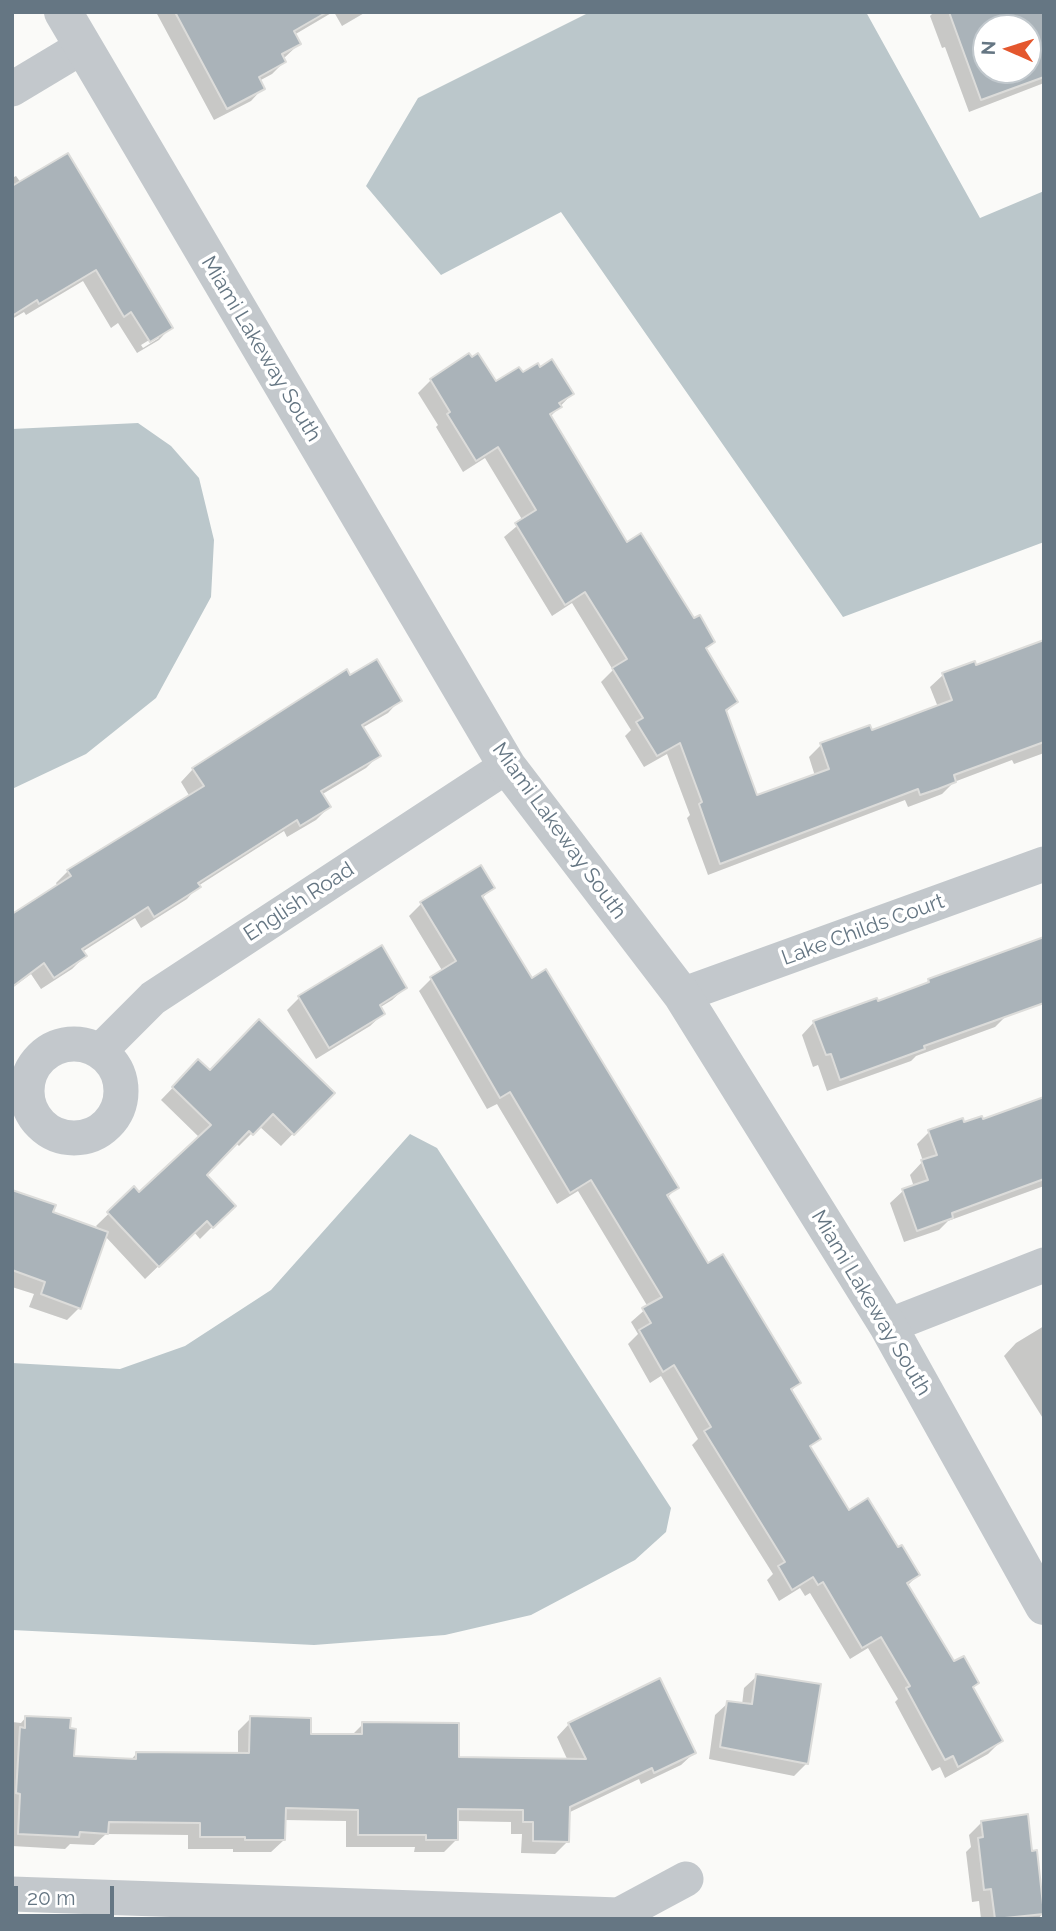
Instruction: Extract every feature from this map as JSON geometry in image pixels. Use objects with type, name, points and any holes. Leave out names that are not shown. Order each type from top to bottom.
[{"type":"street","name":"Miami Lakeway South","points":[[63,12],[507,766],[682,995],[888,1326],[1044,1606]]},
{"type":"street","points":[[12,89],[82,47]]},
{"type":"street","name":"English Road","points":[[100,1051],[153,998],[507,766]]},
{"type":"street","name":"Lake Childs Court","points":[[682,995],[1044,864]]},
{"type":"street","points":[[888,1326],[1044,1265]]},
{"type":"street","points":[[12,1894],[619,1915],[686,1879]]},
{"type":"shaded area","points":[[590,12],[866,12],[980,218],[1044,191],[1044,542],[843,617],[561,212],[441,275],[366,186],[418,98]]},
{"type":"shaded area","points":[[138,423],[171,446],[199,478],[214,540],[211,597],[156,698],[86,754],[12,789],[12,429]]},
{"type":"shaded area","points":[[410,1134],[437,1148],[671,1508],[666,1532],[635,1560],[531,1615],[445,1635],[314,1645],[12,1630],[12,1363],[120,1369],[185,1346],[271,1290]]},
{"type":"building","points":[[175,12],[327,12],[294,31],[301,44],[282,54],[286,62],[259,77],[265,89],[227,109]]},
{"type":"building","points":[[949,12],[1044,12],[1042,78],[1042,14],[972,14],[972,75]]},
{"type":"building","points":[[975,84],[1025,84],[981,100]]},
{"type":"building","points":[[68,153],[173,328],[150,342],[131,312],[124,317],[96,270],[39,304],[37,300],[12,316],[12,186]]},
{"type":"building","points":[[469,353],[472,357],[478,353],[496,381],[519,367],[523,372],[538,363],[540,367],[552,359],[574,394],[559,403],[562,407],[550,414],[627,542],[641,533],[694,618],[700,615],[715,642],[706,648],[738,702],[726,710],[757,795],[829,769],[820,743],[870,725],[872,730],[952,700],[942,673],[975,661],[976,665],[1044,640],[1044,742],[954,775],[956,782],[938,789],[920,795],[918,789],[720,864],[699,804],[702,802],[680,743],[657,756],[636,722],[643,718],[612,668],[627,659],[585,592],[565,605],[515,523],[536,510],[498,447],[476,461],[447,414],[450,412],[430,379]]},
{"type":"building","points":[[377,659],[402,701],[362,725],[381,756],[321,791],[331,807],[300,826],[297,820],[198,883],[201,887],[154,917],[148,907],[82,949],[87,956],[54,978],[44,963],[12,987],[12,914],[71,876],[67,870],[204,786],[192,768],[347,669],[350,675]]},
{"type":"building","points":[[481,865],[495,888],[482,896],[532,978],[546,969],[679,1188],[667,1195],[708,1263],[723,1254],[801,1383],[791,1389],[821,1439],[810,1446],[849,1510],[868,1498],[898,1547],[902,1545],[920,1575],[907,1583],[954,1661],[964,1656],[979,1683],[973,1687],[1003,1741],[958,1767],[953,1756],[945,1760],[906,1688],[910,1686],[881,1637],[862,1648],[823,1582],[818,1585],[813,1577],[792,1590],[778,1566],[785,1562],[704,1431],[711,1427],[674,1365],[663,1372],[639,1330],[651,1323],[642,1308],[662,1297],[591,1180],[570,1193],[510,1092],[500,1098],[430,977],[456,961],[420,902]]},
{"type":"building","points":[[1044,937],[1044,1003],[924,1046],[925,1049],[840,1080],[831,1054],[826,1055],[813,1021],[877,998],[878,1001],[929,982],[928,979]]},
{"type":"building","points":[[382,945],[407,988],[380,1005],[385,1014],[329,1048],[298,996]]},
{"type":"building","points":[[259,1019],[335,1093],[294,1135],[273,1114],[253,1135],[249,1131],[207,1175],[236,1206],[213,1228],[207,1221],[159,1267],[107,1212],[134,1186],[139,1192],[211,1125],[172,1087],[198,1059],[210,1070]]},
{"type":"building","points":[[1044,1097],[1044,1179],[952,1213],[953,1218],[917,1231],[902,1189],[928,1180],[921,1160],[937,1155],[928,1130],[963,1118],[964,1122],[982,1116],[983,1119]]},
{"type":"building","points":[[12,1190],[56,1205],[53,1212],[108,1232],[81,1309],[41,1294],[45,1282],[12,1270]]},
{"type":"building","points":[[756,1674],[821,1684],[808,1764],[720,1747],[727,1701],[752,1704]]},
{"type":"building","points":[[660,1678],[696,1753],[654,1773],[652,1768],[570,1807],[569,1842],[533,1841],[533,1822],[523,1822],[523,1810],[458,1809],[458,1840],[426,1840],[426,1835],[358,1835],[358,1810],[286,1808],[285,1840],[200,1837],[200,1823],[109,1822],[108,1834],[80,1832],[79,1837],[18,1834],[20,1794],[16,1793],[20,1727],[25,1728],[25,1716],[71,1718],[70,1728],[76,1729],[74,1756],[136,1759],[136,1752],[249,1753],[250,1716],[311,1718],[311,1734],[362,1734],[362,1722],[459,1723],[459,1757],[586,1759],[568,1723]]},
{"type":"building","points":[[1028,1814],[1032,1851],[1037,1850],[1044,1914],[995,1919],[991,1889],[984,1890],[978,1838],[983,1837],[981,1821]]}]
